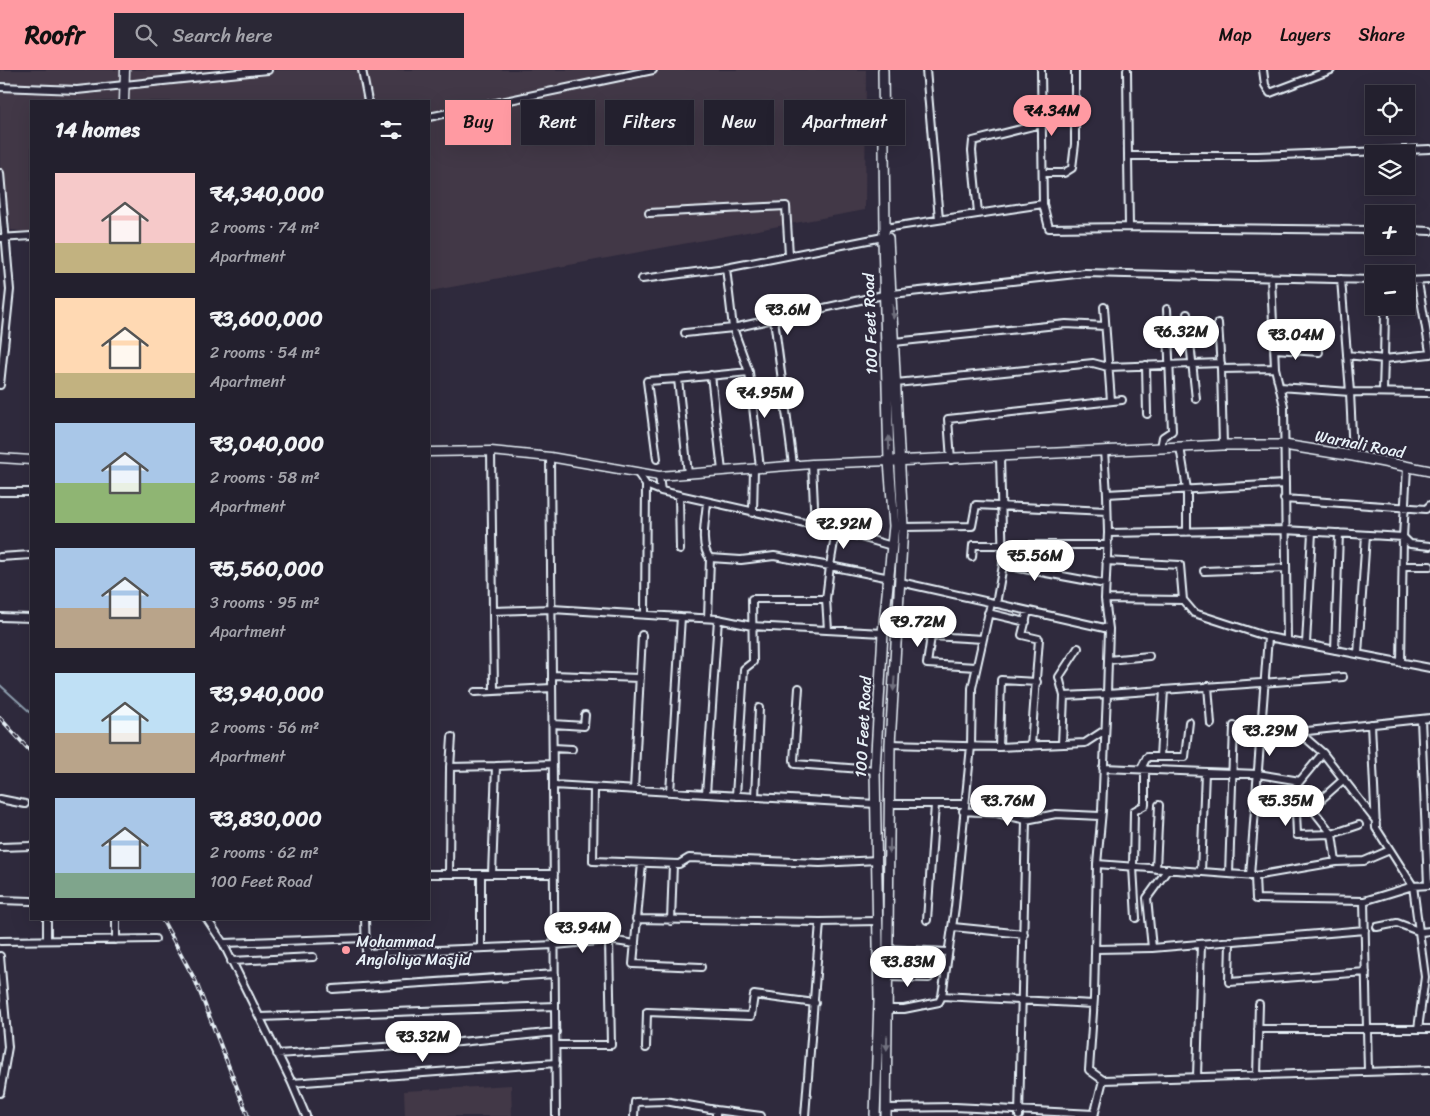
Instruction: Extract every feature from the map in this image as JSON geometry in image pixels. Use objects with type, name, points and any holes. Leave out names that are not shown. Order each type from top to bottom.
[{"type":"main road","points":[[883,70],[884,233],[888,238],[887,295],[894,342],[903,527],[890,744],[891,804],[886,1112]]},
{"type":"main road","name":"100 Feet Road","points":[[875,1116],[878,921],[875,770],[883,634],[894,526],[889,461],[887,295]]},
{"type":"main road","name":"Warnali Road","points":[[889,461],[951,460],[1223,444],[1284,445],[1430,471]]},
{"type":"street","points":[[124,100],[125,70]]},
{"type":"street","points":[[0,87],[77,90],[268,70]]},
{"type":"street","points":[[362,70],[368,100]]},
{"type":"street","points":[[430,116],[653,70]]},
{"type":"street","points":[[926,70],[939,219]]},
{"type":"street","points":[[1041,70],[1043,204],[1049,228],[1365,230]]},
{"type":"street","points":[[1042,174],[1064,174],[1072,168],[1074,70]]},
{"type":"street","points":[[1128,70],[1129,227]]},
{"type":"street","points":[[1264,70],[1265,85],[1270,93],[1331,70]]},
{"type":"street","points":[[978,213],[972,151],[973,141],[1041,124]]},
{"type":"street","points":[[1128,156],[1257,156],[1430,149]]},
{"type":"street","points":[[0,173],[3,237],[10,303],[0,385]]},
{"type":"street","points":[[642,279],[726,268],[790,255],[939,219],[1043,204]]},
{"type":"street","points":[[649,213],[786,206],[790,255]]},
{"type":"street","points":[[1415,230],[1430,231]]},
{"type":"street","points":[[3,237],[30,236]]},
{"type":"street","points":[[726,268],[733,328],[748,372],[757,468],[753,513]]},
{"type":"street","points":[[685,333],[733,328],[887,295],[1085,273],[1365,280]]},
{"type":"street","points":[[1271,278],[1275,325],[1275,368],[1284,406],[1287,640]]},
{"type":"street","points":[[1341,279],[1353,456]]},
{"type":"street","points":[[1415,282],[1430,280]]},
{"type":"street","points":[[1347,356],[1384,359],[1430,353],[1418,282]]},
{"type":"street","points":[[1104,307],[1111,401]]},
{"type":"street","points":[[1161,448],[1163,437],[1172,432],[1167,309]]},
{"type":"street","points":[[1187,314],[1196,399]]},
{"type":"street","points":[[1383,392],[1384,315]]},
{"type":"street","points":[[774,319],[793,466]]},
{"type":"street","points":[[1218,323],[1223,444]]},
{"type":"street","points":[[894,342],[1066,324],[1105,326]]},
{"type":"street","points":[[1275,325],[1320,326]]},
{"type":"street","points":[[1275,349],[1319,352]]},
{"type":"street","points":[[896,383],[1093,363],[1108,367],[1192,364],[1275,368]]},
{"type":"street","points":[[1146,365],[1147,414]]},
{"type":"street","points":[[657,459],[647,382],[748,372]]},
{"type":"street","points":[[711,375],[722,471]]},
{"type":"street","points":[[678,379],[688,474]]},
{"type":"street","points":[[1280,387],[1350,392],[1430,393]]},
{"type":"street","points":[[951,460],[948,420],[1122,400]]},
{"type":"street","points":[[1180,447],[1187,490],[1187,532]]},
{"type":"street","points":[[1104,450],[1108,534],[1105,599],[1109,630],[1089,1070],[1103,1080],[1430,1070]]},
{"type":"street","points":[[430,452],[491,451],[550,457],[659,476],[812,464],[889,461]]},
{"type":"street","points":[[491,451],[494,692]]},
{"type":"street","points":[[550,457],[556,1116]]},
{"type":"street","points":[[888,1009],[904,1009],[939,1002],[942,996],[947,952],[953,927],[970,746],[972,688],[988,613],[993,603],[1002,565],[1000,457]]},
{"type":"street","points":[[0,458],[30,460]]},
{"type":"street","points":[[812,464],[815,526]]},
{"type":"street","points":[[1401,663],[1403,536],[1407,468]]},
{"type":"street","points":[[637,472],[646,485],[661,492],[836,530],[892,546]]},
{"type":"street","points":[[659,476],[661,492]]},
{"type":"street","points":[[1107,494],[1284,484]]},
{"type":"street","points":[[645,613],[646,485]]},
{"type":"street","points":[[0,492],[30,492]]},
{"type":"street","points":[[678,496],[680,550]]},
{"type":"street","points":[[1284,499],[1426,509],[1430,505]]},
{"type":"street","points":[[706,502],[705,545],[706,554],[710,558],[741,560],[774,556],[890,578]]},
{"type":"street","points":[[903,527],[972,526],[976,505],[1107,510]]},
{"type":"street","points":[[828,630],[826,599],[836,530]]},
{"type":"street","points":[[1108,534],[1285,530],[1403,536],[1410,544],[1430,546]]},
{"type":"street","points":[[1306,644],[1312,532]]},
{"type":"street","points":[[1335,650],[1339,533]]},
{"type":"street","points":[[1358,654],[1366,535]]},
{"type":"street","points":[[972,557],[973,545],[1107,545]]},
{"type":"street","points":[[0,557],[30,555]]},
{"type":"street","points":[[708,618],[710,558]]},
{"type":"street","points":[[1106,561],[1180,565],[1183,600],[1194,613],[1268,637],[1430,668]]},
{"type":"street","points":[[1002,565],[1105,584]]},
{"type":"street","points":[[1403,566],[1430,566]]},
{"type":"street","points":[[1204,572],[1286,568]]},
{"type":"street","points":[[900,582],[1109,630]]},
{"type":"street","points":[[736,796],[744,669],[753,662],[752,599],[826,599]]},
{"type":"street","points":[[1105,599],[1183,600]]},
{"type":"street","points":[[493,610],[552,609],[645,613],[718,619],[752,626],[883,634]]},
{"type":"street","points":[[1028,611],[1022,635],[1039,639],[1031,746]]},
{"type":"street","points":[[988,613],[1026,622]]},
{"type":"street","points":[[0,617],[30,618]]},
{"type":"street","points":[[670,792],[681,617]]},
{"type":"street","points":[[706,794],[718,619]]},
{"type":"street","points":[[634,790],[642,635]]},
{"type":"street","points":[[976,667],[927,664],[930,636],[983,639]]},
{"type":"street","points":[[1268,637],[1253,876],[1256,899],[1364,901],[1413,886],[1429,885],[1422,719]]},
{"type":"street","points":[[1062,744],[1064,696],[1059,677],[1078,648]]},
{"type":"street","points":[[1108,660],[1149,656]]},
{"type":"street","points":[[552,675],[640,678]]},
{"type":"street","points":[[1064,696],[1344,677]]},
{"type":"street","points":[[999,747],[1002,680],[1037,682]]},
{"type":"street","points":[[1208,686],[1211,724]]},
{"type":"street","points":[[475,692],[552,688]]},
{"type":"street","points":[[799,688],[795,764],[875,770]]},
{"type":"street","points":[[1160,757],[1164,690]]},
{"type":"street","points":[[755,797],[759,708]]},
{"type":"street","points":[[553,724],[584,726],[585,715]]},
{"type":"street","points":[[1298,732],[1430,718]]},
{"type":"street","points":[[1136,918],[1133,867],[1134,811],[1145,805],[1143,769],[1147,757],[1185,757],[1189,722]]},
{"type":"street","points":[[1262,724],[1287,722],[1323,753],[1376,822]]},
{"type":"street","points":[[1371,724],[1376,828],[1413,886],[1421,932],[1425,976],[1418,1029]]},
{"type":"street","points":[[1229,874],[1234,726]]},
{"type":"street","points":[[890,744],[999,747],[1085,743],[1105,730]]},
{"type":"street","points":[[450,874],[450,767],[452,737]]},
{"type":"street","points":[[553,748],[572,749]]},
{"type":"street","points":[[1323,753],[1295,787],[1297,835],[1332,834],[1359,825]]},
{"type":"street","points":[[450,767],[553,764]]},
{"type":"street","points":[[492,874],[496,766]]},
{"type":"street","points":[[1103,768],[1258,774],[1300,781]]},
{"type":"street","points":[[1201,872],[1205,772]]},
{"type":"street","points":[[1317,803],[1344,779]]},
{"type":"street","points":[[553,785],[876,804]]},
{"type":"street","points":[[1295,787],[1332,834],[1336,862]]},
{"type":"street","points":[[594,788],[593,861],[679,864],[689,858],[820,863],[877,860]]},
{"type":"street","points":[[0,800],[26,804]]},
{"type":"street","points":[[891,804],[963,807],[1026,820],[1056,814],[1100,816]]},
{"type":"street","points":[[1156,869],[1159,805]]},
{"type":"street","points":[[927,920],[935,806]]},
{"type":"street","points":[[1019,1113],[1020,1001],[1024,934],[1026,820]]},
{"type":"street","points":[[0,846],[30,846]]},
{"type":"street","points":[[1097,864],[1253,876],[1336,862],[1364,861],[1390,850]]},
{"type":"street","points":[[642,863],[636,919],[634,964],[701,967]]},
{"type":"street","points":[[671,921],[673,864]]},
{"type":"street","points":[[1152,948],[1147,898],[1168,870]]},
{"type":"street","points":[[430,874],[554,874]]},
{"type":"street","points":[[481,874],[481,948]]},
{"type":"street","points":[[0,900],[30,901]]},
{"type":"street","points":[[1364,901],[1368,1071]]},
{"type":"street","points":[[636,919],[671,921],[878,921]]},
{"type":"street","points":[[47,920],[47,940]]},
{"type":"street","points":[[116,920],[116,940]]},
{"type":"street","points":[[208,920],[223,943],[292,1083],[306,1116]]},
{"type":"street","points":[[365,920],[366,953],[555,945],[609,940],[635,944]]},
{"type":"street","points":[[805,1116],[820,922]]},
{"type":"street","points":[[1377,927],[1397,923],[1421,932],[1430,931]]},
{"type":"street","points":[[953,927],[1024,934]]},
{"type":"street","points":[[1096,949],[1152,948],[1365,930]]},
{"type":"street","points":[[223,943],[366,938]]},
{"type":"street","points":[[0,940],[155,939]]},
{"type":"street","points":[[556,1045],[611,1045],[609,940]]},
{"type":"street","points":[[1230,941],[1229,982],[1366,972]]},
{"type":"street","points":[[1197,1077],[1201,944]]},
{"type":"street","points":[[888,949],[947,952]]},
{"type":"street","points":[[0,956],[8,1047],[0,1093]]},
{"type":"street","points":[[231,961],[313,957]]},
{"type":"street","points":[[333,989],[555,974]]},
{"type":"street","points":[[887,977],[929,978]]},
{"type":"street","points":[[646,1048],[646,1012],[751,1016],[754,995],[815,1003]]},
{"type":"street","points":[[942,996],[1093,1004]]},
{"type":"street","points":[[1257,1075],[1259,1004]]},
{"type":"street","points":[[260,1017],[555,1006]]},
{"type":"street","points":[[1258,1029],[1430,1029]]},
{"type":"street","points":[[277,1054],[460,1042],[556,1032]]},
{"type":"street","points":[[292,1083],[556,1063]]},
{"type":"street","points":[[886,1112],[955,1107],[1019,1113],[1094,1115],[1103,1080]]},
{"type":"street","points":[[634,1116],[635,1102],[665,1101],[716,1113],[761,1116]]},
{"type":"shaded area","points":[[0,70],[866,70],[866,100],[784,100],[784,145],[865,145],[865,210],[430,291],[430,100],[30,100],[30,232],[11,230],[3,170],[0,170]]},
{"type":"shaded area","points":[[511,1085],[512,1116],[405,1116],[404,1091]]},
{"type":"waterway","points":[[0,685],[30,712]]},
{"type":"railway","points":[[0,718],[30,751]]},
{"type":"railway","points":[[163,920],[196,982],[248,1116]]},
{"type":"place","name":"Mohammad Angloliya Masjid","points":[[346,950]]}]
